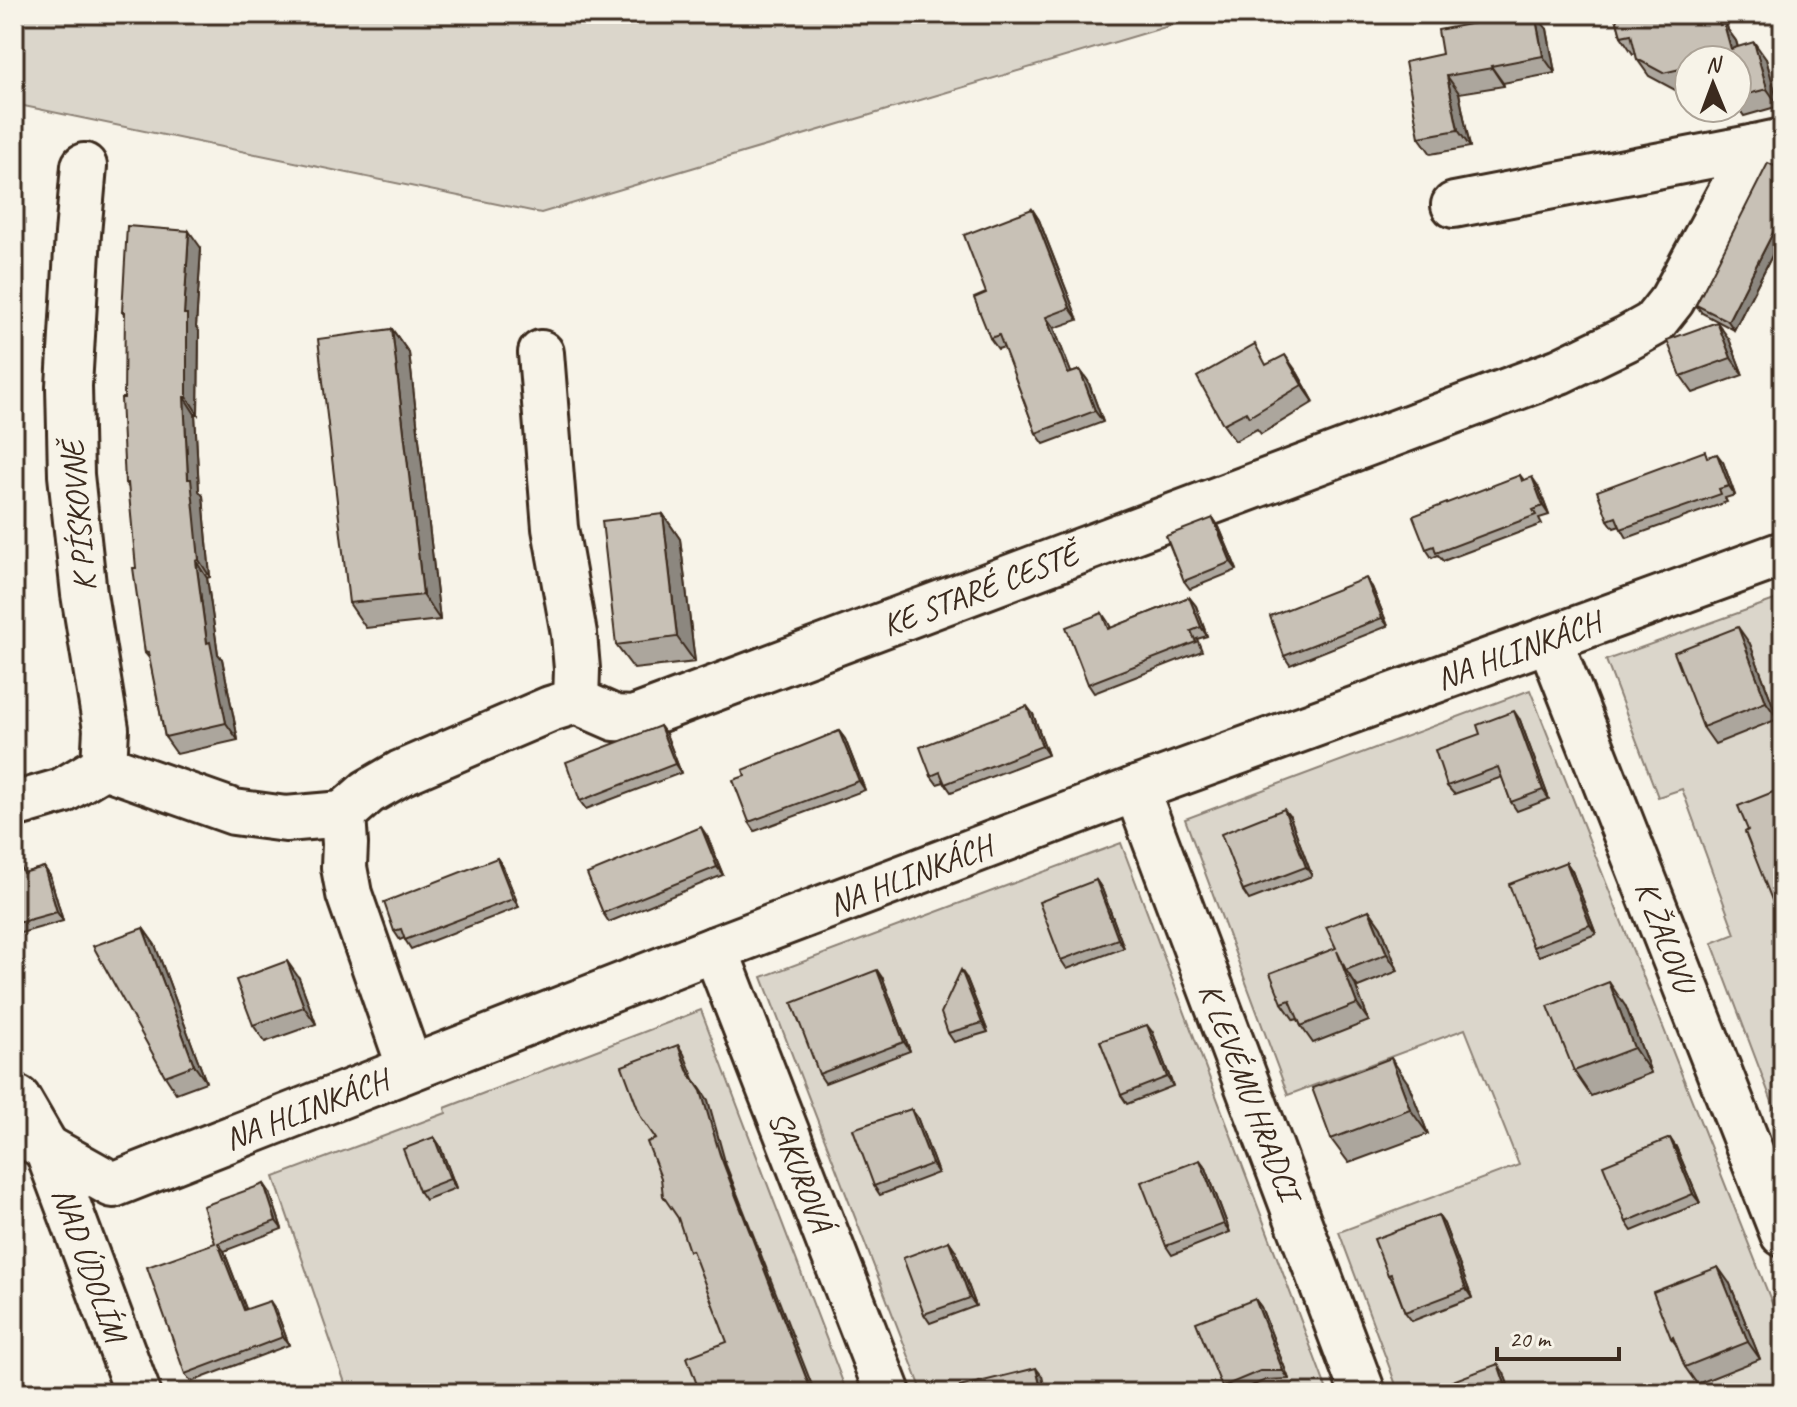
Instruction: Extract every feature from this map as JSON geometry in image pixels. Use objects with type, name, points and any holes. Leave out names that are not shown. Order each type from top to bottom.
[{"type":"street","points":[[1454,205],[1769,144]]},
{"type":"street","name":"KE STARÉ CESTĚ","points":[[576,701],[615,718],[633,719],[1560,371],[1653,324],[1672,300],[1769,144]]},
{"type":"street","name":"K PÍSKOVNĚ","points":[[84,166],[69,386],[71,475],[84,594],[106,729],[104,766]]},
{"type":"street","points":[[14,805],[62,791],[104,766],[234,812],[286,819],[343,814],[368,792],[401,773],[550,709],[576,701],[574,634],[555,528],[541,353]]},
{"type":"street","name":"NA HLINKÁCH","points":[[31,1142],[113,1185],[715,949],[1136,789],[1783,554]]},
{"type":"street","name":"K ŽALOVU","points":[[1549,639],[1783,1234]]},
{"type":"street","name":"K LEVÉMU HRADCI","points":[[1136,789],[1363,1393]]},
{"type":"street","points":[[343,814],[344,867],[349,894],[410,1068]]},
{"type":"street","name":"SAKUROVÁ","points":[[715,949],[888,1393]]},
{"type":"street","name":"NAD ÚDOLÍM","points":[[14,1097],[18,1099],[31,1142],[138,1393]]},
{"type":"shaded area","points":[[14,14],[1209,14],[541,213],[14,104]]},
{"type":"shaded area","points":[[1783,597],[1783,1131],[1712,943],[1735,934],[1682,789],[1658,797],[1606,660]]},
{"type":"shaded area","points":[[1530,690],[1783,1331],[1783,1393],[1399,1393],[1339,1232],[1519,1165],[1465,1029],[1288,1095],[1185,819]]},
{"type":"shaded area","points":[[1121,843],[1328,1393],[923,1393],[762,977]]},
{"type":"shaded area","points":[[701,1010],[847,1393],[330,1393],[346,1386],[274,1177],[446,1113],[445,1108]]},
{"type":"building","points":[[1535,14],[1543,56],[1447,76],[1458,130],[1419,137],[1405,62],[1442,54],[1438,30]]},
{"type":"building","points":[[1615,14],[1717,14],[1720,25],[1724,24],[1730,44],[1673,44],[1673,71],[1663,73],[1637,59],[1631,34],[1621,36]]},
{"type":"building","points":[[1754,42],[1767,89],[1753,93],[1753,44],[1747,44]]},
{"type":"building","points":[[1768,163],[1783,170],[1783,213],[1728,321],[1696,305]]},
{"type":"building","points":[[1032,209],[1070,308],[1046,317],[1068,374],[1080,370],[1095,411],[1036,433],[999,335],[990,338],[974,298],[986,293],[964,235]]},
{"type":"building","points":[[127,226],[189,231],[184,314],[187,314],[187,397],[184,397],[188,479],[191,479],[199,560],[196,561],[207,643],[210,642],[226,723],[165,737],[148,652],[145,653],[133,568],[136,568],[128,483],[125,483],[121,398],[124,398],[125,312],[122,312]]},
{"type":"building","points":[[1717,322],[1731,358],[1681,376],[1667,340]]},
{"type":"building","points":[[392,329],[423,595],[349,603],[318,339]]},
{"type":"building","points":[[1255,344],[1266,365],[1285,355],[1302,385],[1249,417],[1246,412],[1223,424],[1197,377]]},
{"type":"building","points":[[1705,451],[1707,457],[1717,454],[1729,486],[1719,489],[1721,494],[1621,529],[1616,517],[1608,520],[1597,491]]},
{"type":"building","points":[[1520,475],[1522,481],[1532,477],[1543,506],[1533,510],[1536,515],[1436,553],[1434,546],[1426,549],[1413,516]]},
{"type":"building","points":[[663,514],[677,637],[616,645],[602,521]]},
{"type":"building","points":[[1213,518],[1231,562],[1184,581],[1166,536]]},
{"type":"building","points":[[1366,578],[1382,618],[1284,656],[1270,616]]},
{"type":"building","points":[[1189,597],[1201,627],[1191,631],[1196,642],[1088,684],[1066,627],[1102,613],[1108,629]]},
{"type":"building","points":[[1738,627],[1766,702],[1703,727],[1674,652]]},
{"type":"building","points":[[1027,706],[1042,746],[945,784],[940,772],[931,776],[920,747]]},
{"type":"building","points":[[1514,711],[1543,790],[1511,802],[1498,767],[1447,786],[1435,750],[1480,734],[1477,725]]},
{"type":"building","points":[[660,726],[675,764],[580,801],[566,762]]},
{"type":"building","points":[[839,731],[859,781],[749,822],[733,780],[745,776],[743,770]]},
{"type":"building","points":[[1783,788],[1783,928],[1745,832],[1748,830],[1738,806]]},
{"type":"building","points":[[1284,809],[1306,867],[1243,891],[1221,834]]},
{"type":"building","points":[[701,827],[717,867],[603,913],[587,874]]},
{"type":"building","points":[[497,858],[513,899],[405,940],[401,929],[394,931],[384,902]]},
{"type":"building","points":[[1566,862],[1590,925],[1533,947],[1509,884]]},
{"type":"building","points":[[21,867],[23,873],[44,867],[57,912],[14,924],[14,869]]},
{"type":"building","points":[[1096,880],[1118,939],[1061,960],[1039,902]]},
{"type":"building","points":[[1369,910],[1387,954],[1346,970],[1337,951],[1357,1004],[1301,1026],[1290,1000],[1282,1003],[1270,973],[1336,948],[1326,927]]},
{"type":"building","points":[[143,928],[194,1065],[165,1076],[93,946]]},
{"type":"building","points":[[287,961],[304,1007],[253,1025],[236,980]]},
{"type":"building","points":[[877,970],[904,1042],[819,1074],[792,1003]]},
{"type":"building","points":[[961,970],[982,1023],[948,1033],[941,1013]]},
{"type":"building","points":[[1609,982],[1634,1048],[1574,1071],[1548,1006]]},
{"type":"building","points":[[1147,1025],[1167,1077],[1121,1095],[1100,1041]]},
{"type":"building","points":[[678,1045],[687,1070],[701,1091],[720,1155],[812,1393],[700,1393],[687,1357],[727,1342],[678,1218],[663,1196],[661,1178],[647,1142],[656,1139],[641,1117],[622,1066]]},
{"type":"building","points":[[1391,1058],[1410,1109],[1331,1139],[1312,1088]]},
{"type":"building","points":[[911,1109],[932,1164],[874,1186],[853,1129]]},
{"type":"building","points":[[434,1137],[450,1179],[419,1191],[403,1149]]},
{"type":"building","points":[[1670,1138],[1693,1194],[1626,1222],[1603,1165]]},
{"type":"building","points":[[1200,1160],[1224,1224],[1166,1246],[1141,1182]]},
{"type":"building","points":[[264,1184],[276,1221],[218,1243],[244,1310],[270,1301],[283,1337],[185,1374],[147,1267],[215,1243],[203,1206]]},
{"type":"building","points":[[1438,1215],[1466,1289],[1405,1312],[1374,1239]]},
{"type":"building","points":[[949,1241],[970,1298],[924,1314],[903,1258]]},
{"type":"building","points":[[1718,1267],[1748,1342],[1685,1367],[1653,1292]]},
{"type":"building","points":[[1255,1299],[1283,1371],[1260,1371],[1222,1387],[1196,1322]]},
{"type":"building","points":[[1498,1364],[1508,1393],[1442,1393],[1440,1390],[1448,1387],[1447,1383]]},
{"type":"building","points":[[1036,1368],[1042,1393],[960,1393],[959,1387]]}]
